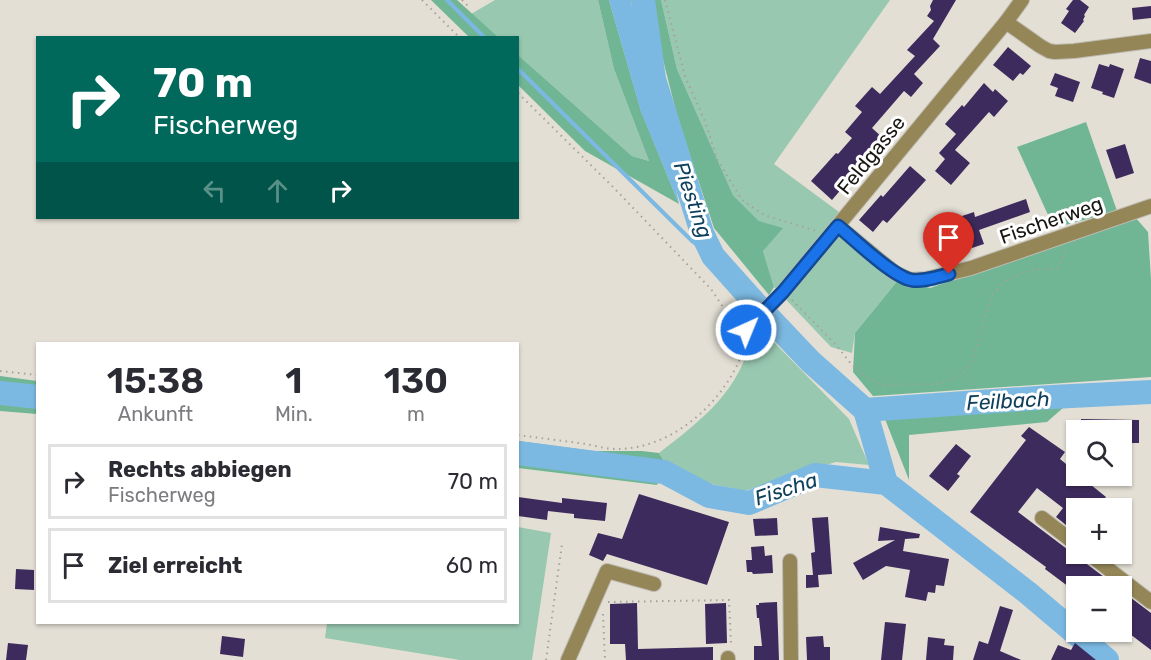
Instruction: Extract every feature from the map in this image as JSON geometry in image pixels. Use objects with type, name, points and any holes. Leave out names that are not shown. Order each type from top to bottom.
[{"type":"street","name":"Feldgasse","points":[[751,325],[780,295],[834,231],[1022,0]]},
{"type":"street","points":[[1006,21],[1052,52],[1151,42]]},
{"type":"street","name":"Fischerweg","points":[[834,231],[895,273],[911,280],[926,279],[971,268],[1151,206]]},
{"type":"street","points":[[1042,518],[1066,536]]},
{"type":"street","points":[[790,561],[791,660]]},
{"type":"street","points":[[1102,564],[1151,602]]},
{"type":"street","points":[[568,660],[598,602],[607,571],[654,584]]},
{"type":"path","points":[[422,0],[458,36]]},
{"type":"path","points":[[462,0],[469,7]]},
{"type":"path","points":[[665,0],[684,76],[704,119],[718,161],[742,200],[764,215],[834,231]]},
{"type":"path","points":[[519,94],[711,289],[731,319],[751,325],[732,378],[710,404],[681,430],[651,445],[618,449],[519,435]]},
{"type":"path","points":[[780,295],[836,345],[852,365],[868,378],[881,385],[939,384],[962,375],[973,359],[992,294],[1005,281],[1022,273],[1058,267],[1075,232]]},
{"type":"path","points":[[0,371],[36,375]]},
{"type":"path","points":[[546,660],[562,544]]},
{"type":"path","points":[[605,660],[598,602],[729,600],[731,656],[728,659]]},
{"type":"green space","points":[[431,0],[457,0],[497,36],[468,36]]},
{"type":"green space","points":[[495,0],[598,0],[614,69],[649,161],[632,156],[519,56],[519,36],[497,36],[471,14]]},
{"type":"green space","points":[[598,0],[609,0],[641,111],[679,204],[585,151],[519,86],[519,56],[632,156],[649,161],[614,69]]},
{"type":"green space","points":[[630,0],[661,0],[677,69],[733,195],[759,221],[783,228],[763,251],[774,287],[769,295],[714,228],[678,119],[655,28]]},
{"type":"green space","points":[[661,0],[890,0],[774,164],[839,212],[844,238],[888,276],[899,279],[855,333],[852,353],[831,347],[774,287],[763,251],[759,221],[733,195],[677,69]]},
{"type":"green space","points":[[1086,122],[1117,211],[1054,228],[1017,147]]},
{"type":"green space","points":[[1135,217],[1148,232],[1151,279],[1151,377],[873,396],[853,372],[855,333],[899,279],[930,288]]},
{"type":"green space","points":[[760,328],[849,419],[869,465],[836,462],[745,491],[697,481],[665,463],[659,453],[691,428],[718,402],[739,371],[753,333]]},
{"type":"green space","points":[[0,376],[36,381],[36,414],[0,411]]},
{"type":"green space","points":[[1072,400],[1047,422],[909,435],[909,480],[883,414]]},
{"type":"green space","points":[[519,441],[593,451],[659,453],[665,463],[657,485],[519,468]]},
{"type":"green space","points":[[519,527],[551,533],[532,660],[460,660],[325,638],[327,624],[519,624]]},
{"type":"water","points":[[609,0],[630,0],[654,79],[679,204],[641,112]]},
{"type":"building","points":[[933,0],[956,0],[933,39],[940,46],[914,74],[923,83],[911,97],[904,91],[872,128],[884,139],[832,200],[811,181],[852,138],[845,132],[862,112],[855,106],[872,87],[880,94],[915,56],[907,50],[934,21],[927,16]]},
{"type":"building","points":[[1073,0],[1080,0],[1089,7],[1084,15],[1084,21],[1075,33],[1061,23],[1069,11],[1066,9]]},
{"type":"building","points":[[1151,6],[1151,18],[1133,20],[1132,8]]},
{"type":"building","points":[[1008,47],[1031,66],[1013,81],[993,65]]},
{"type":"building","points":[[1140,58],[1151,61],[1151,84],[1134,78]]},
{"type":"building","points":[[1099,64],[1109,67],[1110,64],[1124,69],[1114,98],[1091,88]]},
{"type":"building","points":[[1055,73],[1080,82],[1073,102],[1055,96],[1058,88],[1050,85]]},
{"type":"building","points":[[984,83],[1008,101],[994,117],[989,112],[955,150],[970,163],[951,185],[935,171],[945,159],[939,153],[956,134],[945,124],[962,105],[964,107]]},
{"type":"building","points":[[1125,144],[1134,173],[1116,179],[1106,150]]},
{"type":"building","points":[[910,166],[926,180],[887,223],[883,220],[873,232],[859,220]]},
{"type":"building","points":[[1026,199],[1030,212],[979,230],[984,244],[972,248],[969,237],[961,240],[957,227],[965,225],[962,216],[974,212],[975,217]]},
{"type":"building","points":[[1081,419],[1139,420],[1139,443],[1132,443],[1132,420]]},
{"type":"building","points":[[1029,427],[1065,452],[1060,459],[1066,464],[1066,486],[1092,486],[1106,497],[1066,498],[1066,525],[1056,517],[1063,508],[1037,488],[1018,512],[1066,548],[1066,564],[1087,564],[1103,576],[1066,576],[1066,585],[1045,569],[1046,567],[970,512],[1026,440],[1021,436]]},
{"type":"building","points":[[956,444],[971,456],[957,474],[960,476],[948,491],[929,476]]},
{"type":"building","points":[[639,494],[729,522],[707,585],[607,554],[603,561],[589,555],[598,533],[622,539]]},
{"type":"building","points":[[519,497],[562,503],[562,498],[607,503],[605,521],[574,518],[574,514],[548,511],[547,520],[519,516]]},
{"type":"building","points":[[828,517],[832,574],[818,575],[819,587],[806,588],[806,575],[813,575],[811,553],[815,552],[812,518]]},
{"type":"building","points":[[777,518],[778,535],[755,536],[753,519]]},
{"type":"building","points":[[880,527],[920,534],[919,538],[905,539],[903,551],[949,559],[944,586],[936,585],[935,593],[928,592],[926,601],[905,597],[910,570],[886,566],[863,580],[853,563],[895,540],[878,541]]},
{"type":"building","points":[[764,546],[765,556],[772,555],[773,573],[747,572],[746,560],[752,560],[751,547]]},
{"type":"building","points":[[16,569],[34,570],[34,590],[15,589]]},
{"type":"building","points":[[1132,599],[1151,613],[1151,650],[1132,636]]},
{"type":"building","points":[[777,602],[779,660],[754,660],[754,646],[762,646],[756,605]]},
{"type":"building","points":[[637,603],[638,649],[713,647],[713,660],[626,660],[625,644],[610,644],[610,604]]},
{"type":"building","points":[[726,603],[727,643],[706,644],[705,604]]},
{"type":"building","points":[[1000,606],[1013,610],[1000,651],[1021,660],[973,660],[979,641],[988,644]]},
{"type":"building","points":[[885,622],[906,624],[902,660],[881,660]]},
{"type":"building","points":[[222,636],[245,639],[243,657],[220,654]]},
{"type":"building","points":[[823,636],[824,647],[830,647],[830,660],[807,660],[806,637]]},
{"type":"building","points":[[928,637],[945,639],[944,645],[954,646],[953,660],[926,660]]},
{"type":"building","points":[[8,643],[28,645],[26,660],[6,660]]},
{"type":"building","points":[[1075,643],[1096,660],[1051,660],[1058,645],[1071,650]]},
{"type":"waterway","points":[[447,0],[483,36]]},
{"type":"waterway","name":"Piesting","points":[[643,0],[654,79],[702,233],[713,256],[810,361],[865,410],[886,483]]},
{"type":"waterway","points":[[519,70],[692,241],[713,256]]},
{"type":"waterway","name":"Feilbach","points":[[865,410],[1151,392]]},
{"type":"waterway","name":"Fischa","points":[[0,393],[36,397]]},
{"type":"waterway","name":"Fischa","points":[[519,453],[664,472],[709,496],[749,503],[815,475],[886,483],[1028,593],[1107,660]]},
{"type":"route","points":[[746,330],[783,292],[838,226],[895,273],[911,280],[949,274]]}]
